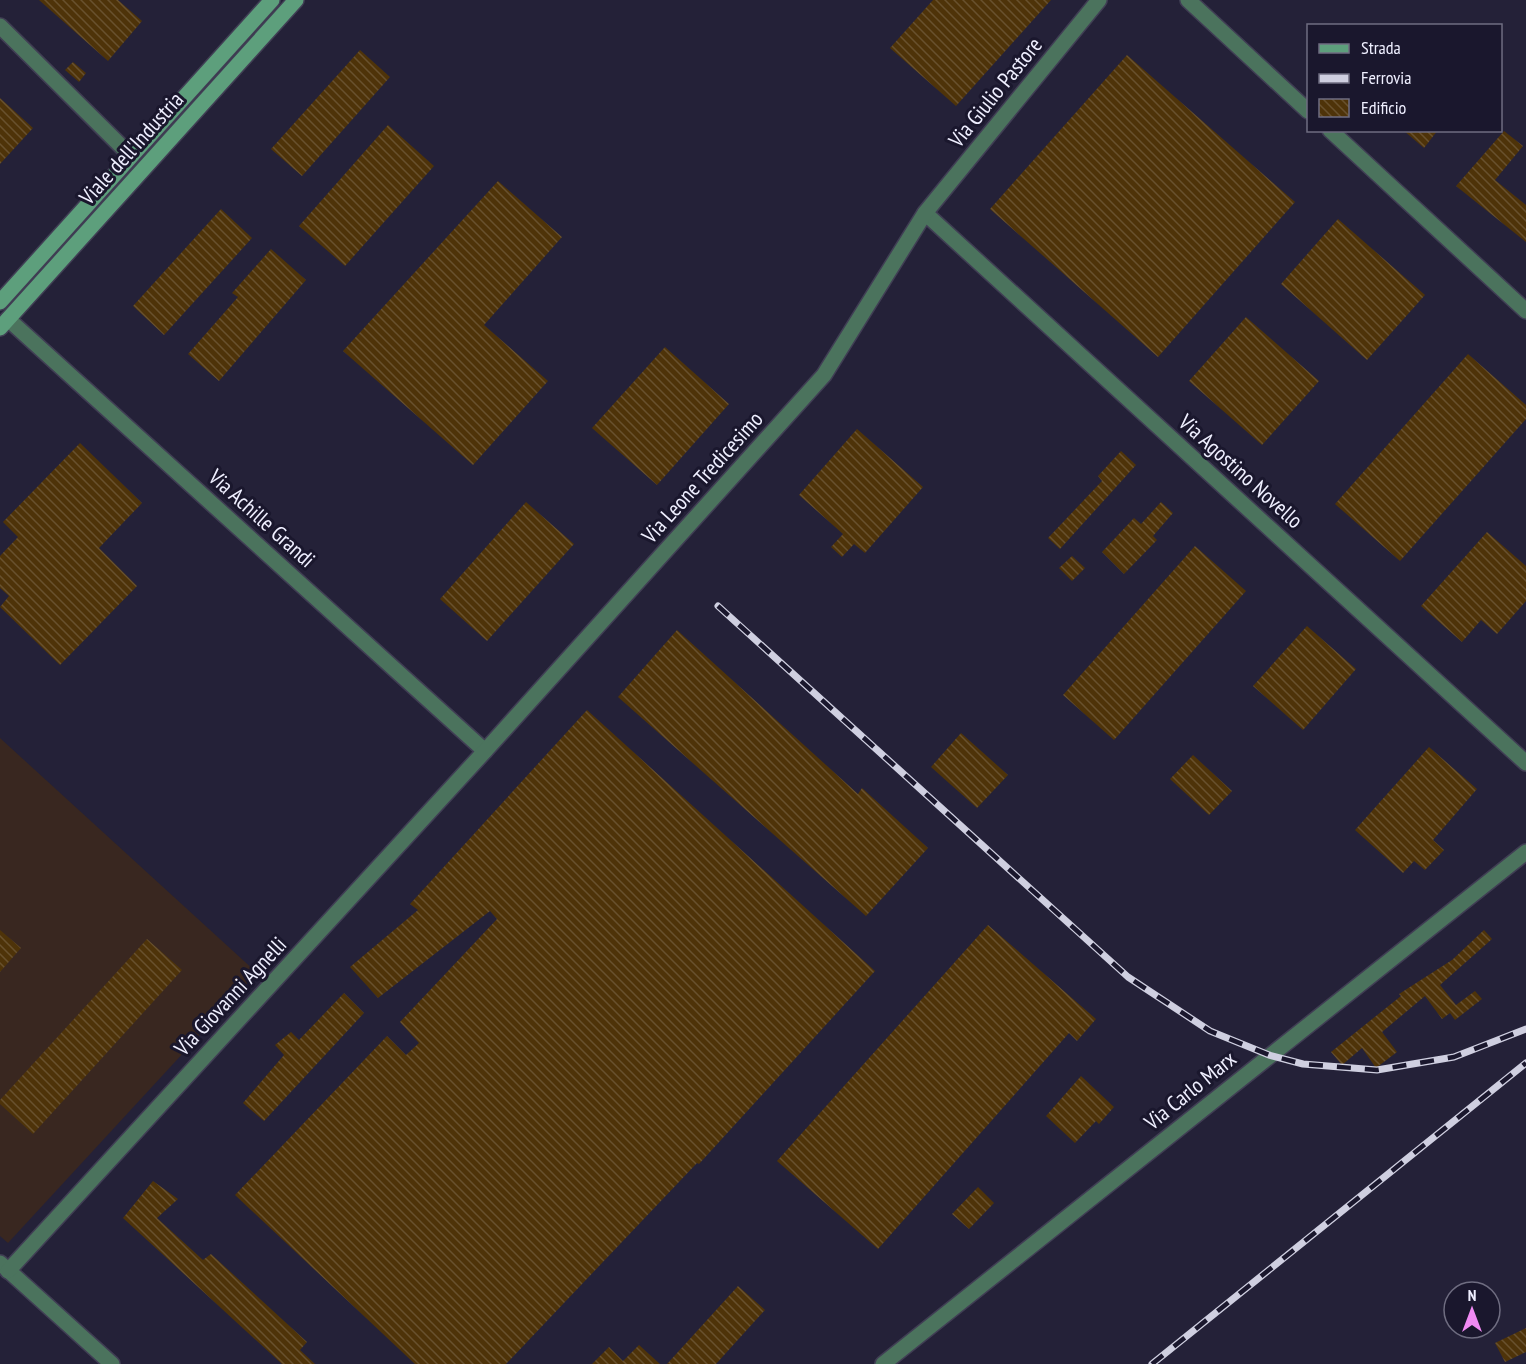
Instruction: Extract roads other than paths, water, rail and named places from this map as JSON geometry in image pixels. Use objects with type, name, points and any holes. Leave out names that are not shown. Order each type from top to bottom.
[{"type":"main road","name":"Viale dell'Industria","points":[[0,302],[272,0]]},
{"type":"main road","name":"Viale dell'Industria","points":[[4,323],[296,0]]},
{"type":"street","name":"Via Giulio Pastore","points":[[925,213],[1099,0]]},
{"type":"street","points":[[1188,0],[1307,110]]},
{"type":"street","name":"Viale dell'Industria","points":[[0,26],[130,155]]},
{"type":"street","points":[[1332,132],[1526,311]]},
{"type":"street","name":"Via Leone Tredicesimo","points":[[485,751],[824,375],[925,213]]},
{"type":"street","name":"Via Agostino Novello","points":[[925,213],[1526,763]]},
{"type":"street","name":"Via Achille Grandi","points":[[4,323],[485,751]]},
{"type":"street","name":"Via Giovanni Agnelli","points":[[4,1267],[485,751]]},
{"type":"street","name":"Via Carlo Marx","points":[[883,1364],[1526,852]]},
{"type":"street","points":[[4,1267],[112,1364]]},
{"type":"railway","points":[[718,606],[1128,977],[1210,1031],[1269,1055],[1303,1064],[1377,1070],[1454,1057],[1526,1029]]},
{"type":"railway","points":[[1152,1364],[1526,1063]]}]
